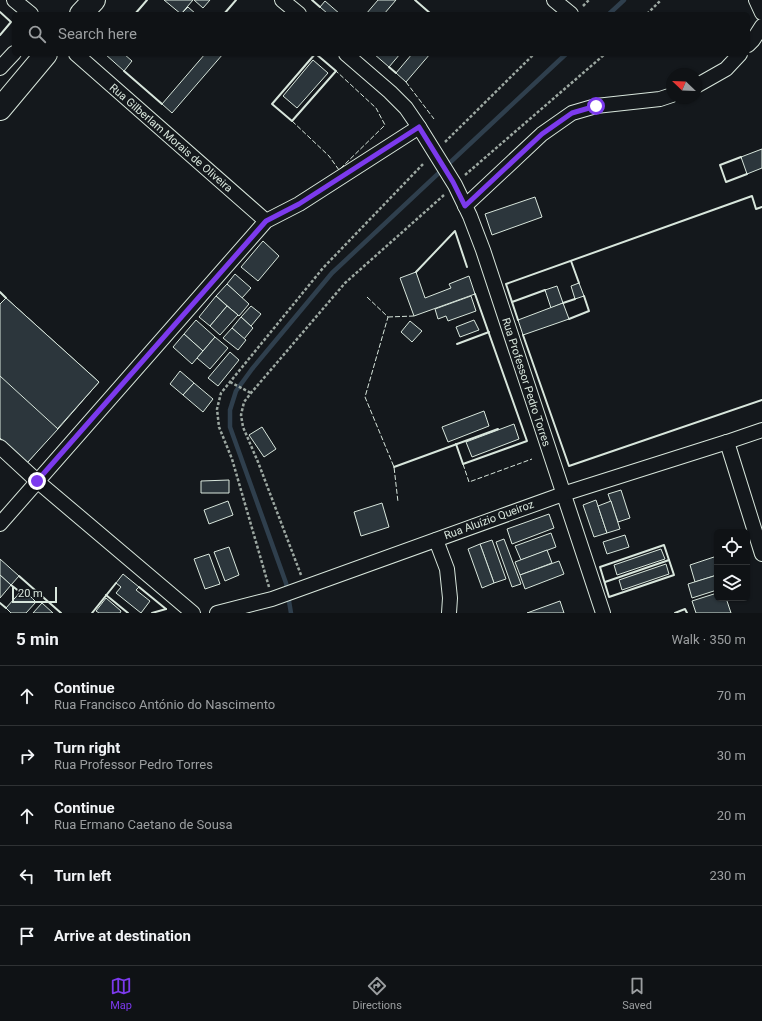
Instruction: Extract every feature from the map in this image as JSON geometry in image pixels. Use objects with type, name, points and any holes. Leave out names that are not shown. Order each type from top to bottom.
[{"type":"main road","points":[[83,12],[94,0]]},
{"type":"main road","points":[[0,109],[44,56]]},
{"type":"street","points":[[14,0],[29,12]]},
{"type":"street","points":[[282,0],[297,12]]},
{"type":"street","points":[[554,0],[569,12]]},
{"type":"street","points":[[756,0],[762,13]]},
{"type":"street","points":[[750,42],[762,26]]},
{"type":"street","points":[[0,68],[12,55]]},
{"type":"street","name":"Rua Gilberlam Morais de Oliveira","points":[[78,56],[266,221]]},
{"type":"street","name":"Rua Professor Pedro Torres","points":[[348,56],[406,108],[454,183],[470,216],[483,250],[603,613]]},
{"type":"street","points":[[702,83],[726,69],[738,56]]},
{"type":"street","points":[[465,206],[542,134],[572,113],[596,106],[660,99],[666,97]]},
{"type":"street","points":[[0,524],[266,221],[299,204],[419,127]]},
{"type":"street","name":"Rua Aluízio Queiroz","points":[[217,613],[272,599],[563,494],[762,430]]},
{"type":"street","points":[[727,442],[762,554]]},
{"type":"street","points":[[0,447],[37,481],[193,613]]},
{"type":"street","points":[[436,540],[447,569],[450,598],[448,613]]},
{"type":"path","points":[[649,12],[661,0]]},
{"type":"path","points":[[272,599],[232,459],[220,427],[217,409],[221,393],[323,268],[532,56]]},
{"type":"path","points":[[305,587],[258,462],[243,427],[241,415],[244,402],[345,283],[454,183],[603,56]]},
{"type":"path","points":[[230,382],[251,393]]},
{"type":"building","points":[[164,0],[193,0],[183,12],[179,12]]},
{"type":"building","points":[[194,0],[210,0],[203,8]]},
{"type":"building","points":[[378,0],[396,0],[386,12],[368,12]]},
{"type":"building","points":[[325,1],[338,12],[326,12],[320,7]]},
{"type":"building","points":[[188,7],[194,12],[183,12]]},
{"type":"building","points":[[107,56],[126,56],[132,61],[124,71]]},
{"type":"building","points":[[203,56],[221,56],[172,113],[162,104]]},
{"type":"building","points":[[376,56],[398,56],[389,67]]},
{"type":"building","points":[[410,56],[428,56],[406,82],[396,73]]},
{"type":"building","points":[[313,60],[328,73],[297,108],[283,96]]},
{"type":"building","points":[[762,149],[762,168],[747,174],[741,157]]},
{"type":"building","points":[[535,197],[542,217],[492,235],[485,214]]},
{"type":"building","points":[[263,241],[279,256],[258,281],[241,267]]},
{"type":"building","points":[[416,272],[425,298],[451,288],[449,284],[469,276],[475,294],[414,316],[400,278]]},
{"type":"building","points":[[235,274],[251,288],[242,298],[227,284]]},
{"type":"building","points":[[579,283],[584,296],[575,299],[571,286]]},
{"type":"building","points":[[227,284],[249,304],[239,316],[216,296]]},
{"type":"building","points":[[557,286],[563,303],[551,308],[545,290]]},
{"type":"building","points":[[216,296],[227,306],[210,326],[199,317]]},
{"type":"building","points":[[471,296],[476,311],[448,321],[446,316],[438,319],[435,309]]},
{"type":"building","points":[[6,298],[99,382],[58,429],[0,376],[0,304]]},
{"type":"building","points":[[6,298],[99,382],[27,463],[0,438],[0,304]]},
{"type":"building","points":[[563,303],[569,319],[523,335],[518,320]]},
{"type":"building","points":[[227,306],[238,315],[220,335],[210,326]]},
{"type":"building","points":[[251,306],[261,314],[251,326],[241,317]]},
{"type":"building","points":[[241,317],[253,328],[244,339],[232,328]]},
{"type":"building","points":[[196,320],[215,337],[203,351],[184,334]]},
{"type":"building","points":[[474,320],[479,330],[460,337],[456,327]]},
{"type":"building","points":[[410,321],[422,331],[412,342],[401,332]]},
{"type":"building","points":[[232,328],[246,340],[238,350],[223,338]]},
{"type":"building","points":[[184,334],[203,351],[192,364],[173,347]]},
{"type":"building","points":[[215,337],[228,348],[210,369],[197,358]]},
{"type":"building","points":[[230,352],[239,360],[218,386],[208,378]]},
{"type":"building","points":[[180,371],[194,383],[183,395],[170,384]]},
{"type":"building","points":[[0,376],[58,429],[27,463],[0,438]]},
{"type":"building","points":[[194,383],[213,399],[203,412],[183,395]]},
{"type":"building","points":[[484,411],[489,426],[448,442],[442,427]]},
{"type":"building","points":[[514,424],[519,439],[472,457],[466,442]]},
{"type":"building","points":[[262,427],[276,449],[264,457],[249,435]]},
{"type":"building","points":[[229,480],[229,493],[201,493],[201,481]]},
{"type":"building","points":[[621,490],[630,518],[618,522],[608,494]]},
{"type":"building","points":[[596,500],[607,533],[594,537],[583,505]]},
{"type":"building","points":[[228,501],[233,515],[209,524],[204,510]]},
{"type":"building","points":[[611,501],[620,529],[607,533],[598,506]]},
{"type":"building","points":[[382,503],[389,527],[361,536],[354,512]]},
{"type":"building","points":[[549,514],[554,528],[512,544],[507,529]]},
{"type":"building","points":[[551,533],[556,547],[521,560],[515,546]]},
{"type":"building","points":[[625,535],[629,547],[607,554],[603,542]]},
{"type":"building","points":[[504,539],[521,584],[512,587],[496,542]]},
{"type":"building","points":[[492,540],[506,579],[494,583],[480,544]]},
{"type":"building","points":[[480,544],[494,583],[482,588],[468,549]]},
{"type":"building","points":[[229,547],[239,575],[225,581],[214,552]]},
{"type":"building","points":[[661,549],[665,559],[617,575],[614,565]]},
{"type":"building","points":[[547,550],[552,563],[520,575],[515,562]]},
{"type":"building","points":[[209,554],[220,584],[205,589],[194,559]]},
{"type":"building","points":[[714,557],[714,576],[695,582],[690,565]]},
{"type":"building","points":[[0,559],[19,576],[11,585],[0,575]]},
{"type":"building","points":[[559,561],[564,574],[525,589],[520,575]]},
{"type":"building","points":[[666,564],[669,574],[622,590],[619,580]]},
{"type":"building","points":[[123,574],[139,587],[136,590],[150,601],[141,613],[116,593],[121,587],[116,583]]},
{"type":"building","points":[[0,575],[11,585],[0,598]]},
{"type":"building","points":[[714,576],[714,591],[692,598],[688,584]]},
{"type":"building","points":[[23,589],[36,602],[26,613],[11,613],[6,608]]},
{"type":"building","points":[[714,594],[714,601],[727,601],[731,613],[696,613],[692,601]]},
{"type":"building","points":[[106,598],[121,611],[120,613],[99,613],[96,611]]},
{"type":"building","points":[[560,601],[564,613],[527,613]]},
{"type":"building","points":[[42,603],[53,613],[33,613]]},
{"type":"waterway","points":[[611,12],[624,0]]},
{"type":"waterway","points":[[291,613],[286,583],[230,427],[230,410],[236,391],[252,369],[332,273],[564,56]]},
{"type":"fence","points":[[292,121],[329,156],[339,170],[385,125],[376,108],[336,71]]},
{"type":"fence","points":[[406,82],[434,119]]},
{"type":"fence","points":[[367,297],[388,317],[365,397],[394,467],[398,502]]},
{"type":"fence","points":[[388,317],[414,316]]},
{"type":"fence","points":[[463,464],[469,482],[532,459]]},
{"type":"wall","points":[[137,12],[147,0]]},
{"type":"wall","points":[[226,12],[236,0]]},
{"type":"wall","points":[[312,0],[320,7]]},
{"type":"wall","points":[[415,0],[429,12]]},
{"type":"wall","points":[[0,12],[11,22],[0,35]]},
{"type":"wall","points":[[313,56],[272,104],[292,121],[336,71],[318,56]]},
{"type":"wall","points":[[389,67],[396,73]]},
{"type":"wall","points":[[124,71],[162,104]]},
{"type":"wall","points":[[741,157],[720,165],[726,182],[747,174]]},
{"type":"wall","points":[[518,320],[506,284],[752,196],[756,209],[762,207]]},
{"type":"wall","points":[[416,272],[455,231],[467,267]]},
{"type":"wall","points":[[571,261],[579,283]]},
{"type":"wall","points":[[512,302],[545,290]]},
{"type":"wall","points":[[0,292],[6,298]]},
{"type":"wall","points":[[456,444],[463,464],[527,441],[475,294]]},
{"type":"wall","points":[[569,319],[589,311],[584,296]]},
{"type":"wall","points":[[563,303],[575,299]]},
{"type":"wall","points":[[457,344],[489,332]]},
{"type":"wall","points":[[523,335],[569,466],[762,400]]},
{"type":"wall","points":[[394,467],[498,429]]},
{"type":"wall","points":[[664,545],[674,575],[609,597],[600,567],[664,545]]},
{"type":"wall","points":[[605,582],[669,560]]},
{"type":"wall","points":[[19,576],[61,613]]},
{"type":"wall","points":[[92,613],[116,583]]},
{"type":"wall","points":[[11,585],[20,592]]},
{"type":"wall","points":[[139,587],[166,609]]},
{"type":"wall","points":[[106,595],[128,613]]},
{"type":"wall","points":[[0,603],[6,608]]},
{"type":"wall","points":[[152,613],[166,609]]},
{"type":"wall","points":[[675,613],[685,609],[687,613]]},
{"type":"route","points":[[37,481],[266,221],[299,204],[419,127],[453,182],[465,206],[542,134],[572,113],[596,106]]}]
